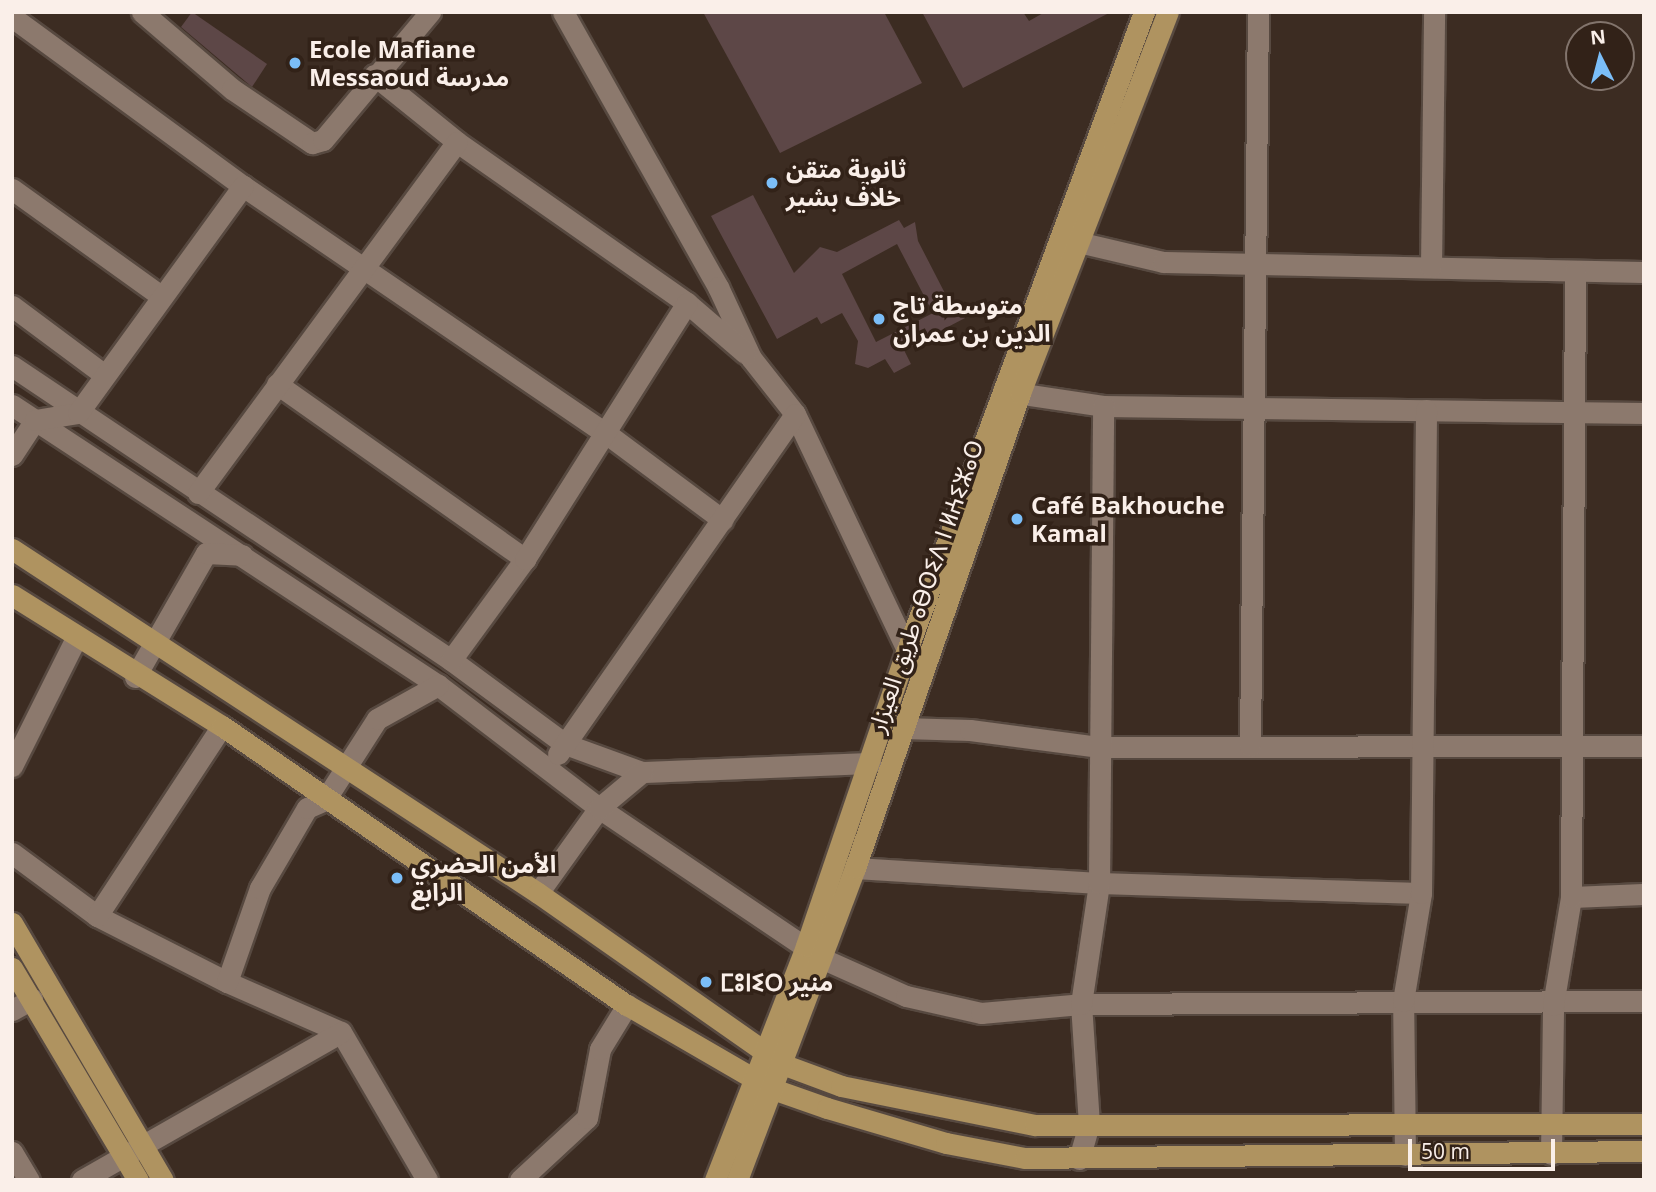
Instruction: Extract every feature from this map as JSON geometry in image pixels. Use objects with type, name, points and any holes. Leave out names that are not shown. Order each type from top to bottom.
[{"type":"main road","name":"طريق العيزار ⴰⴱⵔⵉⴷ ⵏ ⵍⵄⵉⵣⴰⵔ","points":[[1069,241],[1144,12]]},
{"type":"main road","name":"طريق العيزار ⴰⴱⵔⵉⴷ ⵏ ⵍⵄⵉⵣⴰⵔ","points":[[715,1180],[760,1083],[782,1063],[813,952],[907,650],[1069,241],[1168,12]]},
{"type":"main road","name":"طريق العيزار ⴰⴱⵔⵉⴷ ⵏ ⵍⵄⵉⵣⴰⵔ","points":[[737,1180],[760,1083],[764,1047],[855,868],[926,662],[1010,392]]},
{"type":"main road","points":[[12,549],[154,647],[538,893],[764,1047],[782,1063],[841,1086],[1035,1125],[1644,1124]]},
{"type":"main road","points":[[12,595],[135,677],[222,726],[325,800],[627,1005],[760,1083],[946,1143],[1025,1158],[1551,1154],[1644,1150]]},
{"type":"main road","points":[[12,923],[134,1152],[138,1180]]},
{"type":"main road","points":[[12,968],[134,1152],[163,1180]]},
{"type":"street","points":[[142,12],[232,89],[312,143],[323,140],[374,75],[430,12]]},
{"type":"street","points":[[563,12],[718,287],[751,358]]},
{"type":"street","points":[[1250,746],[1258,12]]},
{"type":"street","points":[[1431,267],[1434,12]]},
{"type":"street","points":[[22,18],[243,186],[607,434],[723,520]]},
{"type":"street","points":[[374,75],[457,142],[687,303],[751,358],[795,414],[907,650],[926,662]]},
{"type":"street","points":[[198,492],[457,142]]},
{"type":"street","points":[[12,454],[35,420],[78,412],[102,373],[243,186]]},
{"type":"street","points":[[12,189],[161,296]]},
{"type":"street","points":[[1069,241],[1163,262],[1644,272]]},
{"type":"street","points":[[1551,1154],[1553,1005],[1571,897],[1575,271]]},
{"type":"street","points":[[452,660],[525,559],[607,434],[687,303]]},
{"type":"street","points":[[12,306],[102,373]]},
{"type":"street","points":[[12,366],[452,660],[565,744],[642,772],[871,763]]},
{"type":"street","points":[[277,384],[525,559]]},
{"type":"street","points":[[1010,392],[1103,406],[1644,413]]},
{"type":"street","points":[[12,405],[245,555],[438,685],[549,766],[599,808],[813,952],[943,1007],[981,1013],[1081,1004],[1403,1001],[1553,1005],[1644,1001]]},
{"type":"street","points":[[1079,1159],[1089,1124],[1081,1004],[1099,883],[1103,406]]},
{"type":"street","points":[[1405,1154],[1403,1001],[1421,893],[1426,410]]},
{"type":"street","points":[[549,766],[795,414]]},
{"type":"street","points":[[245,555],[259,533]]},
{"type":"street","points":[[135,677],[206,553],[245,555]]},
{"type":"street","points":[[12,766],[76,638]]},
{"type":"street","points":[[227,982],[260,888],[307,808],[325,800],[342,767],[377,719],[438,685]]},
{"type":"street","points":[[97,916],[222,726]]},
{"type":"street","points":[[903,728],[1100,747],[1644,746]]},
{"type":"street","points":[[538,893],[599,808],[642,772]]},
{"type":"street","points":[[12,853],[97,916],[227,982],[341,1032],[427,1180]]},
{"type":"street","points":[[855,868],[1099,883],[1421,893]]},
{"type":"street","points":[[1571,897],[1644,894]]},
{"type":"street","points":[[12,1010],[32,999]]},
{"type":"street","points":[[520,1180],[587,1118],[600,1049],[627,1005]]},
{"type":"street","points":[[82,1180],[341,1032]]},
{"type":"street","points":[[12,1152],[29,1180]]},
{"type":"building","points":[[192,12],[267,64],[252,87],[181,27]]},
{"type":"building","points":[[703,12],[884,12],[922,83],[780,153]]},
{"type":"building","points":[[922,12],[1023,12],[1029,21],[1045,12],[1111,12],[963,88]]},
{"type":"building","points":[[753,195],[794,273],[820,247],[837,252],[899,220],[904,228],[915,222],[918,241],[951,305],[957,302],[965,318],[904,350],[911,364],[894,373],[885,359],[868,368],[855,364],[858,341],[842,313],[821,324],[817,317],[777,339],[711,216]],"holes":[[[897,244],[933,313],[876,342],[842,274]]]},
{"type":"place","name":"Ecole Mafiane Messaoud مدرسة","points":[[295,63]]},
{"type":"place","name":"ثانوية متقن خلاف بشير","points":[[772,183]]},
{"type":"place","name":"متوسطة تاج الدين بن عمران","points":[[879,319]]},
{"type":"place","name":"Café Bakhouche Kamal","points":[[1017,519]]},
{"type":"place","name":"الأمن الحضري الرابع","points":[[397,878]]},
{"type":"place","name":"ⵎⵓⵏⵉⵔ منير","points":[[706,982]]}]
